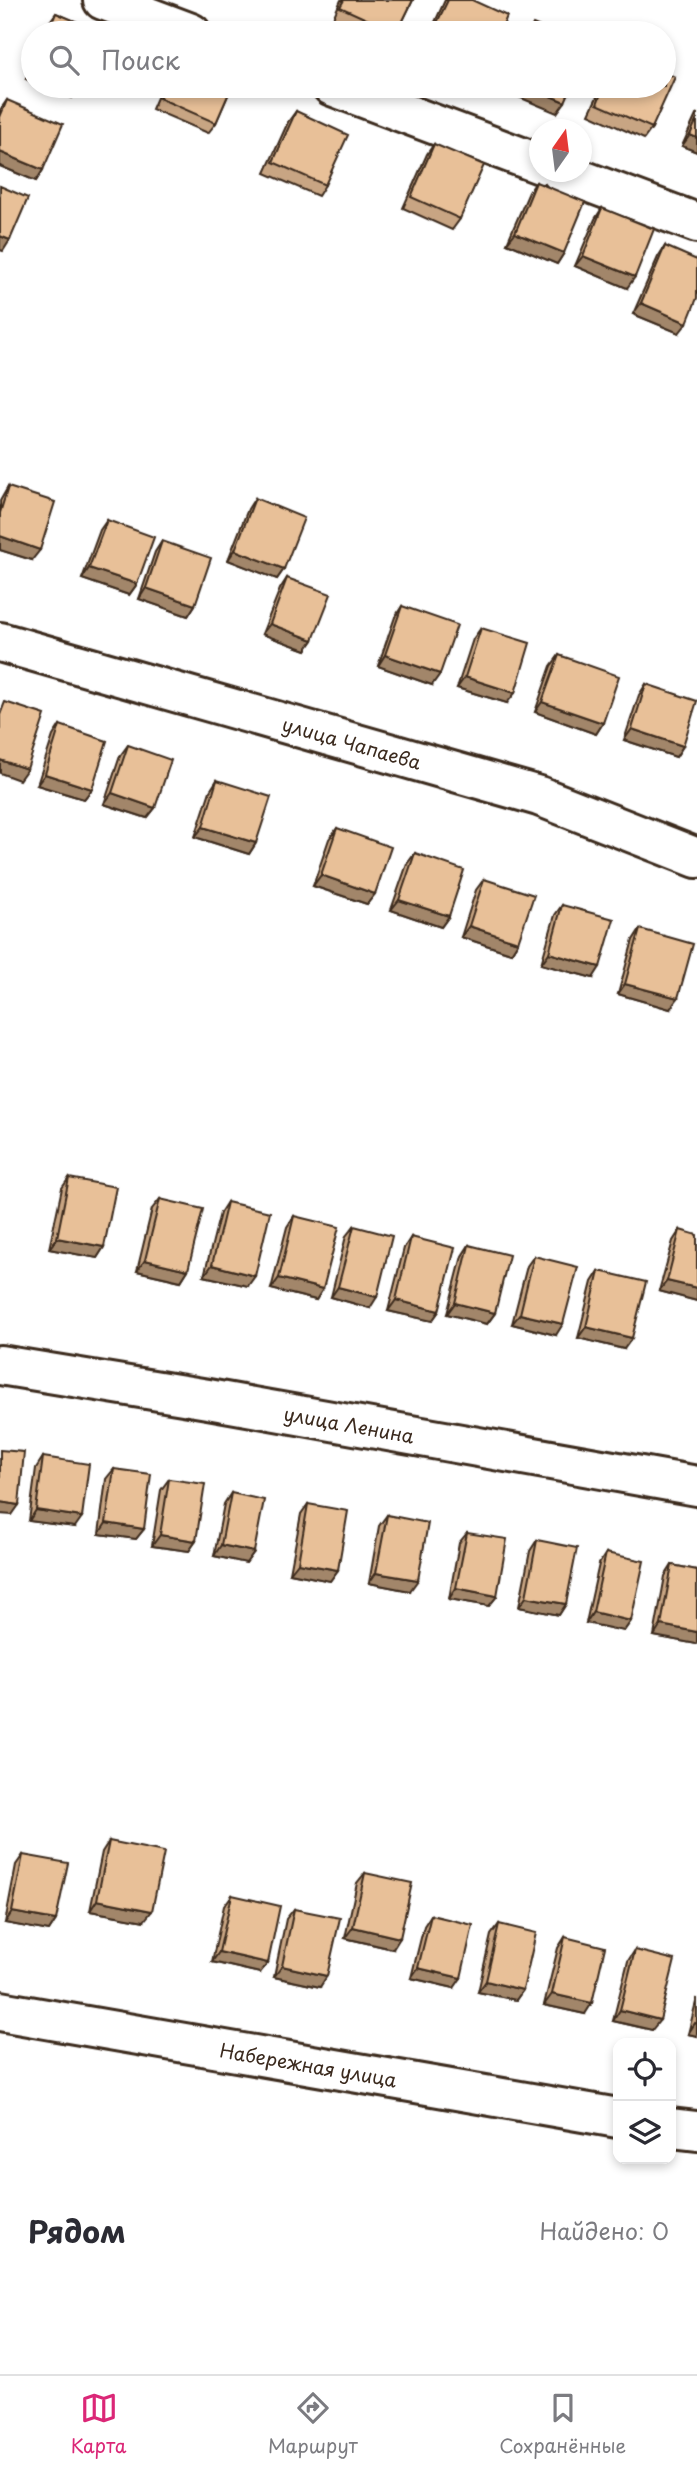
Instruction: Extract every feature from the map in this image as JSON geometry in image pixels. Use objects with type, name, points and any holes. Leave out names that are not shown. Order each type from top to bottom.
[{"type":"street","points":[[103,0],[159,21]]},
{"type":"street","points":[[364,98],[529,160]]},
{"type":"street","points":[[588,182],[697,223]]},
{"type":"street","name":"улица Чапаева","points":[[0,642],[539,796],[697,858]]},
{"type":"street","name":"улица Ленина","points":[[0,1366],[208,1399],[697,1486]]},
{"type":"street","name":"Набережная улица","points":[[0,2011],[613,2118]]},
{"type":"street","points":[[676,2128],[697,2131]]},
{"type":"building","points":[[344,0],[413,0],[403,21],[371,21],[340,7]]},
{"type":"building","points":[[448,0],[472,0],[507,16],[505,21],[438,21]]},
{"type":"building","points":[[56,13],[75,21],[53,21]]},
{"type":"building","points":[[159,98],[227,98],[216,123]]},
{"type":"building","points":[[599,98],[666,98],[652,128],[597,104]]},
{"type":"building","points":[[7,100],[63,124],[43,170],[0,152],[0,117]]},
{"type":"building","points":[[296,111],[348,135],[325,185],[273,162]]},
{"type":"building","points":[[697,119],[697,138],[690,135]]},
{"type":"building","points":[[434,144],[484,165],[460,219],[411,197]]},
{"type":"building","points":[[536,182],[585,202],[564,253],[515,233]]},
{"type":"building","points":[[0,186],[28,198],[10,240],[0,236]]},
{"type":"building","points":[[602,208],[654,229],[635,277],[583,256]]},
{"type":"building","points":[[665,246],[697,260],[697,298],[687,323],[641,303]]},
{"type":"building","points":[[8,487],[55,502],[40,550],[0,536],[0,513]]},
{"type":"building","points":[[255,498],[304,518],[284,569],[235,550]]},
{"type":"building","points":[[107,520],[154,537],[137,584],[89,568]]},
{"type":"building","points":[[162,541],[211,558],[195,605],[146,588]]},
{"type":"building","points":[[287,578],[331,594],[313,640],[270,624]]},
{"type":"building","points":[[402,606],[457,625],[440,674],[385,655]]},
{"type":"building","points":[[481,628],[530,643],[515,693],[465,677]]},
{"type":"building","points":[[559,655],[619,676],[603,723],[542,702]]},
{"type":"building","points":[[646,684],[697,701],[683,746],[632,729]]},
{"type":"building","points":[[5,702],[45,715],[27,769],[0,760],[0,715]]},
{"type":"building","points":[[60,725],[107,741],[92,789],[45,774]]},
{"type":"building","points":[[128,745],[171,760],[155,808],[112,793]]},
{"type":"building","points":[[217,780],[271,797],[256,843],[203,827]]},
{"type":"building","points":[[337,828],[391,847],[375,894],[321,875]]},
{"type":"building","points":[[415,853],[464,870],[449,916],[399,900]]},
{"type":"building","points":[[484,879],[534,895],[518,942],[469,926]]},
{"type":"building","points":[[562,905],[614,919],[600,967],[549,953]]},
{"type":"building","points":[[640,929],[693,944],[678,998],[625,984]]},
{"type":"building","points":[[69,1178],[116,1187],[104,1247],[57,1238]]},
{"type":"building","points":[[160,1199],[203,1209],[188,1270],[145,1260]]},
{"type":"building","points":[[227,1202],[270,1212],[255,1276],[212,1265]]},
{"type":"building","points":[[294,1216],[339,1227],[323,1289],[279,1278]]},
{"type":"building","points":[[354,1226],[392,1236],[377,1297],[338,1287]]},
{"type":"building","points":[[680,1230],[697,1235],[697,1288],[667,1281]]},
{"type":"building","points":[[411,1237],[455,1248],[439,1311],[396,1300]]},
{"type":"building","points":[[469,1245],[509,1255],[495,1313],[455,1303]]},
{"type":"building","points":[[534,1256],[578,1267],[563,1324],[520,1314]]},
{"type":"building","points":[[599,1271],[646,1282],[632,1338],[586,1327]]},
{"type":"building","points":[[0,1450],[24,1452],[19,1505],[0,1502]]},
{"type":"building","points":[[43,1457],[89,1464],[82,1517],[36,1510]]},
{"type":"building","points":[[114,1469],[151,1474],[144,1529],[106,1523]]},
{"type":"building","points":[[169,1479],[205,1484],[196,1541],[160,1535]]},
{"type":"building","points":[[231,1493],[264,1500],[254,1552],[221,1545]]},
{"type":"building","points":[[308,1504],[348,1511],[338,1570],[298,1563]]},
{"type":"building","points":[[387,1515],[428,1523],[418,1580],[376,1573]]},
{"type":"building","points":[[467,1533],[507,1539],[497,1596],[456,1588]]},
{"type":"building","points":[[537,1540],[577,1548],[566,1604],[526,1597]]},
{"type":"building","points":[[606,1553],[644,1561],[631,1621],[593,1612]]},
{"type":"building","points":[[672,1565],[697,1570],[697,1632],[661,1625]]},
{"type":"building","points":[[109,1841],[164,1852],[152,1911],[97,1900]]},
{"type":"building","points":[[23,1855],[68,1863],[56,1920],[12,1912]]},
{"type":"building","points":[[365,1873],[412,1883],[400,1938],[353,1927]]},
{"type":"building","points":[[232,1895],[280,1906],[268,1963],[219,1952]]},
{"type":"building","points":[[294,1909],[340,1918],[327,1976],[282,1966]]},
{"type":"building","points":[[431,1915],[473,1925],[461,1978],[418,1968]]},
{"type":"building","points":[[499,1924],[536,1933],[523,1990],[486,1981]]},
{"type":"building","points":[[565,1937],[605,1947],[592,2003],[552,1994]]},
{"type":"building","points":[[635,1950],[675,1960],[660,2020],[620,2010]]}]
